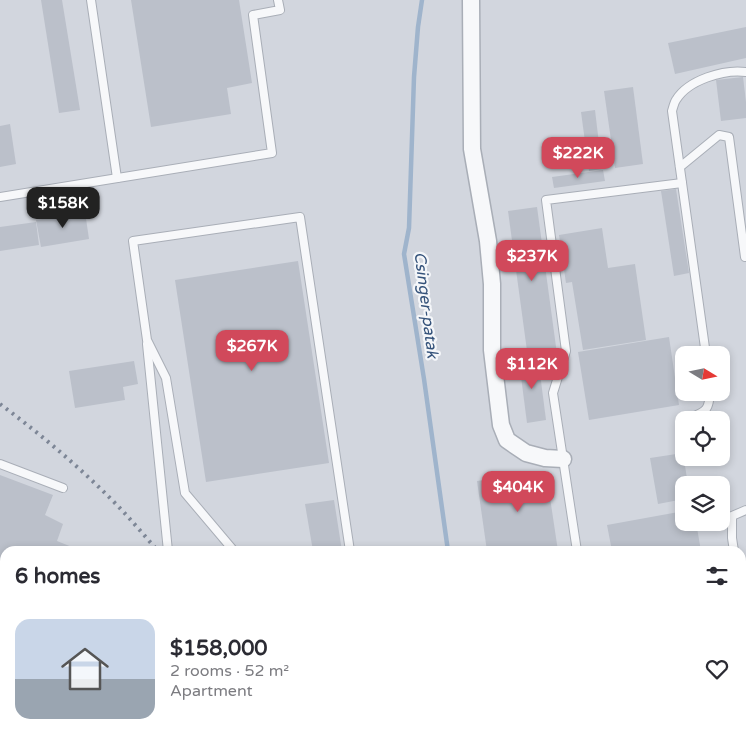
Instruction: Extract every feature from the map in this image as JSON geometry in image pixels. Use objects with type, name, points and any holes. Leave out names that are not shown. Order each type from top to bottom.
[{"type":"street","points":[[471,0],[472,148],[488,241],[492,284],[492,350],[501,425],[507,440],[526,453],[563,460]]},
{"type":"lane","points":[[91,0],[117,178]]},
{"type":"lane","points":[[0,197],[272,153],[253,15],[280,10],[278,0]]},
{"type":"lane","points":[[705,346],[672,111],[676,100],[685,89],[701,80],[719,74],[746,72]]},
{"type":"lane","points":[[680,167],[719,135],[729,137],[745,257]]},
{"type":"lane","points":[[576,546],[553,393],[566,351],[546,200],[682,183]]},
{"type":"lane","points":[[168,546],[147,340],[134,241],[300,218],[349,546]]},
{"type":"lane","points":[[147,340],[166,378],[185,493],[230,546]]},
{"type":"lane","points":[[0,464],[63,488]]},
{"type":"lane","points":[[733,546],[732,516],[746,510]]},
{"type":"shaded area","points":[[0,0],[746,0],[746,546],[0,546]]},
{"type":"building","points":[[41,0],[62,0],[80,110],[59,113]]},
{"type":"building","points":[[131,0],[239,0],[252,83],[227,88],[231,114],[151,127]]},
{"type":"building","points":[[746,27],[746,58],[675,74],[668,43]]},
{"type":"building","points":[[743,77],[746,118],[721,121],[716,80]]},
{"type":"building","points":[[633,87],[643,164],[615,168],[604,91]]},
{"type":"building","points":[[595,110],[602,169],[589,171],[581,112]]},
{"type":"building","points":[[10,124],[16,164],[0,167],[0,126]]},
{"type":"building","points":[[603,170],[605,181],[554,188],[552,177]]},
{"type":"building","points":[[676,189],[689,273],[674,276],[661,191]]},
{"type":"building","points":[[537,207],[557,354],[528,358],[508,211]]},
{"type":"building","points":[[85,212],[89,239],[41,247],[36,220]]},
{"type":"building","points":[[36,222],[39,245],[0,251],[0,227]]},
{"type":"building","points":[[602,228],[608,268],[635,264],[646,340],[583,350],[572,282],[566,283],[559,235]]},
{"type":"building","points":[[298,261],[329,463],[206,482],[175,280]]},
{"type":"building","points":[[669,337],[675,378],[675,401],[678,401],[679,405],[589,420],[578,352]]},
{"type":"building","points":[[538,358],[546,420],[527,423],[519,361]]},
{"type":"building","points":[[134,361],[138,384],[123,387],[125,400],[75,408],[69,371]]},
{"type":"building","points":[[675,454],[675,466],[685,466],[687,476],[675,476],[675,501],[658,504],[650,458]]},
{"type":"building","points":[[546,471],[557,546],[486,546],[477,481]]},
{"type":"building","points":[[0,475],[53,495],[45,515],[63,524],[57,541],[70,546],[0,546]]},
{"type":"building","points":[[334,500],[341,546],[312,546],[305,504]]},
{"type":"building","points":[[675,513],[675,531],[698,531],[700,546],[611,546],[607,525]]},
{"type":"waterway","name":"Csinger-patak","points":[[422,0],[414,77],[409,228],[404,254],[447,546]]},
{"type":"railway","points":[[0,404],[85,474],[117,505],[154,546]]}]
